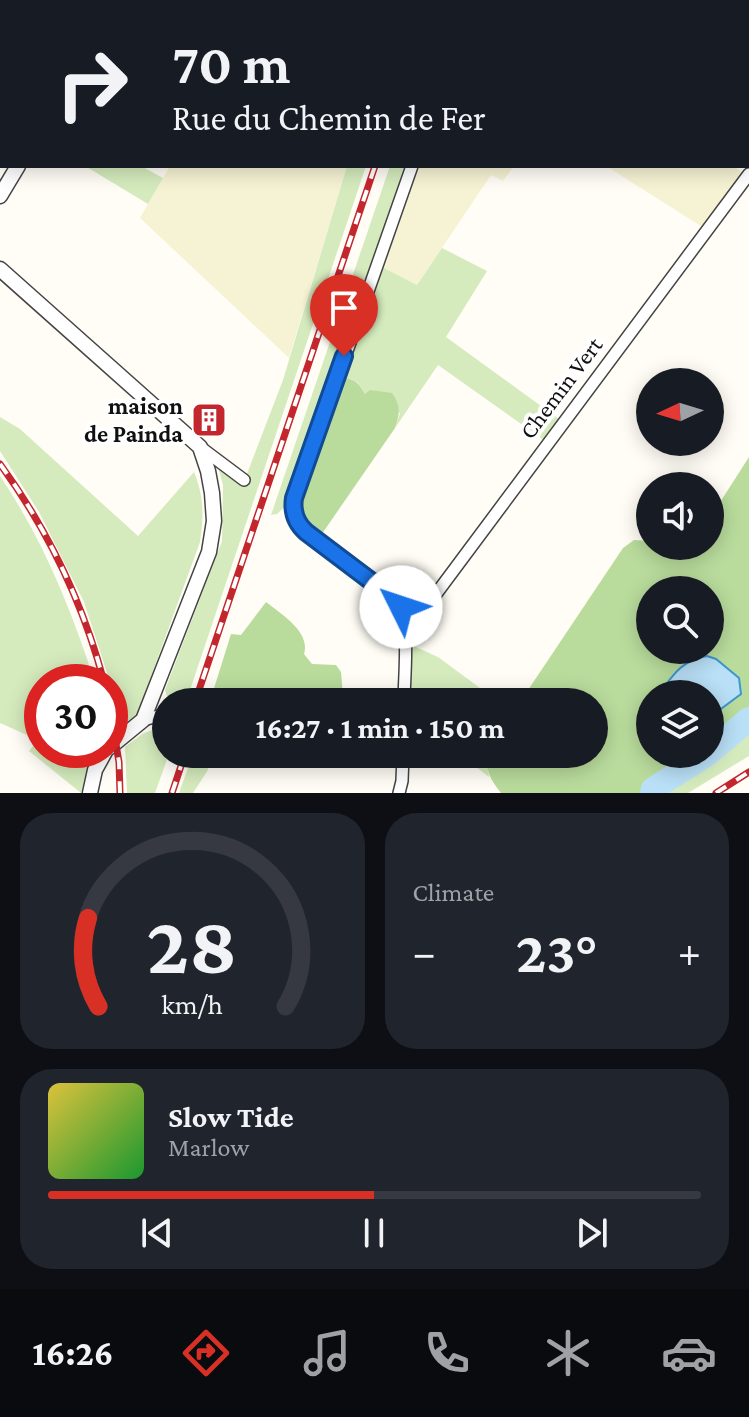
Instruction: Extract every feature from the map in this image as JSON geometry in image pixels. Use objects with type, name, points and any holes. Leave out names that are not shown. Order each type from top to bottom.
[{"type":"street","points":[[0,196],[17,168]]},
{"type":"street","points":[[404,688],[401,607],[306,532],[296,518],[293,505],[411,168]]},
{"type":"street","name":"Chemin Vert","points":[[404,625],[431,601],[749,174]]},
{"type":"street","points":[[0,269],[200,447],[244,480]]},
{"type":"street","points":[[143,720],[209,552],[214,521],[212,493],[200,447]]},
{"type":"street","points":[[128,732],[143,720],[152,718]]},
{"type":"street","points":[[90,793],[96,768]]},
{"type":"street","points":[[399,793],[402,768]]},
{"type":"shaded area","points":[[169,168],[346,168],[289,358],[140,218]]},
{"type":"shaded area","points":[[411,168],[513,168],[503,181],[491,175],[417,285],[377,265]]},
{"type":"shaded area","points":[[609,168],[736,168],[747,176],[707,230]]},
{"type":"green space","points":[[88,168],[145,168],[163,178],[148,204]]},
{"type":"green space","points":[[346,168],[365,168],[191,688],[166,688],[222,541],[223,485],[216,459],[245,479],[283,380]]},
{"type":"green space","points":[[389,168],[411,168],[378,265],[417,285],[442,248],[487,271],[446,337],[563,422],[548,443],[438,365],[395,428],[400,413],[365,394],[351,379],[294,498],[277,514],[271,515]]},
{"type":"green space","points":[[341,379],[355,382],[365,394],[370,390],[392,393],[399,414],[395,428],[317,541],[294,512]]},
{"type":"green space","points":[[0,417],[20,429],[138,536],[194,472],[202,506],[200,542],[137,715],[128,721],[128,664],[104,664],[84,602],[39,512],[0,451]]},
{"type":"green space","points":[[749,457],[749,719],[724,740],[724,680],[636,680],[636,768],[686,768],[653,789],[652,793],[501,793],[488,768],[608,768],[608,688],[529,688],[623,548],[634,540],[636,560],[724,560],[724,496]]},
{"type":"green space","points":[[0,476],[54,574],[89,664],[24,664],[24,734],[0,723]]},
{"type":"green space","points":[[266,602],[299,631],[305,646],[304,654],[312,664],[336,665],[341,672],[342,688],[214,688],[231,634],[241,635]]},
{"type":"green space","points":[[407,643],[438,657],[480,688],[405,688]]},
{"type":"green space","points":[[749,719],[749,756],[688,793],[652,793],[653,789],[687,768],[724,768],[724,741]]},
{"type":"green space","points":[[152,730],[152,768],[164,768],[155,793],[127,793],[128,745]]},
{"type":"green space","points":[[50,768],[87,768],[81,793]]},
{"type":"green space","points":[[188,768],[208,768],[193,793],[179,793]]},
{"type":"green space","points":[[477,768],[488,768],[489,777]]},
{"type":"water","points":[[722,664],[739,678],[741,694],[724,707],[724,680],[670,680],[685,665]]},
{"type":"waterway","points":[[724,740],[749,719]]},
{"type":"waterway","points":[[652,793],[653,789],[686,768]]},
{"type":"railway","points":[[200,688],[374,168]]},
{"type":"railway","points":[[0,464],[34,515],[62,568],[86,624],[98,664]]},
{"type":"railway","points":[[119,768],[120,793]]},
{"type":"railway","points":[[172,793],[180,768]]},
{"type":"railway","points":[[716,793],[749,772]]},
{"type":"place","name":"maison de Painda","points":[[209,420]]},
{"type":"route","points":[[344,356],[294,498],[294,512],[306,532],[401,607]]}]
